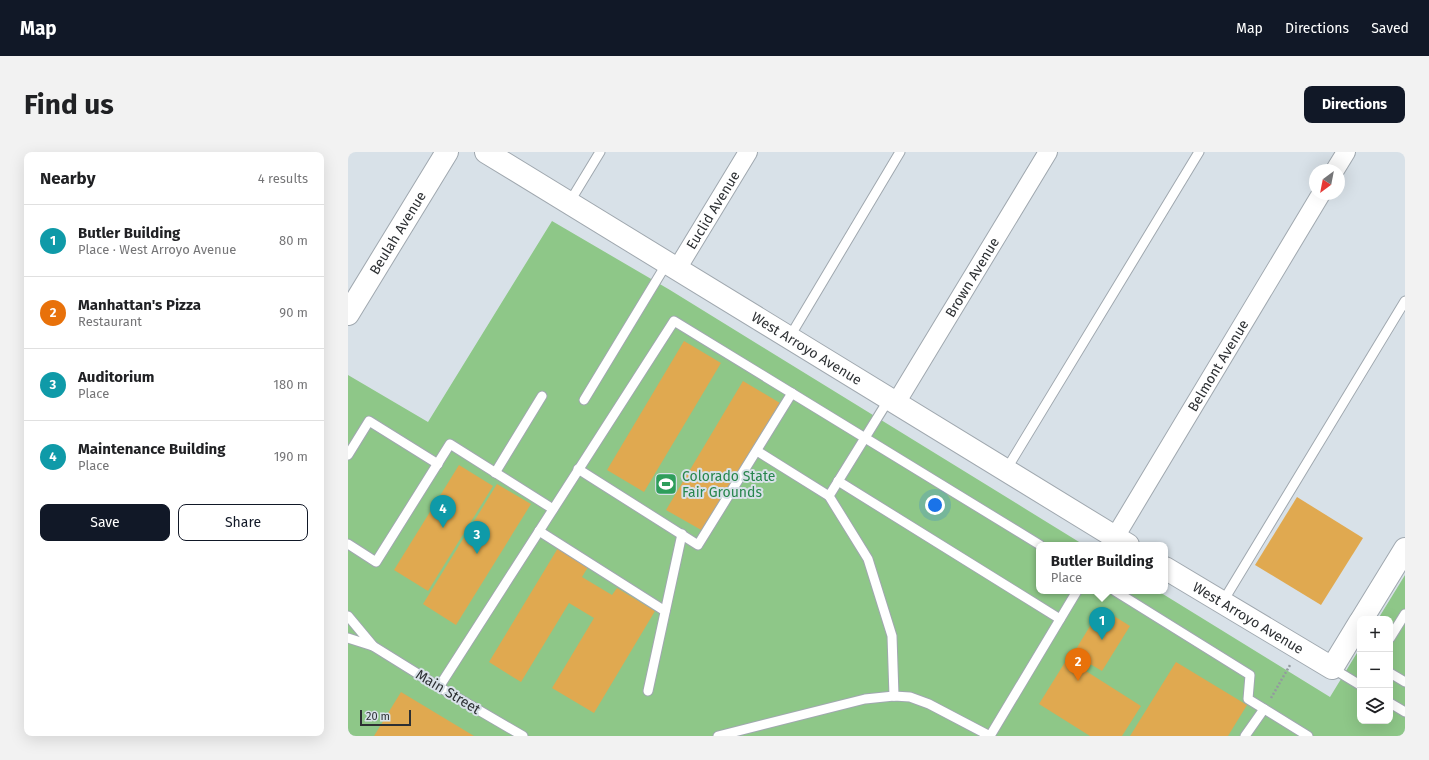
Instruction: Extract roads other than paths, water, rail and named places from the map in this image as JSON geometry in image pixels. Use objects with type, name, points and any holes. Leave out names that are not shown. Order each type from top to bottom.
[{"type":"street","name":"Beulah Avenue","points":[[348,314],[447,152]]},
{"type":"street","name":"West Arroyo Avenue","points":[[486,152],[1122,541]]},
{"type":"street","name":"Euclid Avenue","points":[[672,266],[748,152]]},
{"type":"street","name":"Brown Avenue","points":[[893,401],[1048,152]]},
{"type":"street","points":[[1339,164],[1346,152]]},
{"type":"street","name":"Belmont Avenue","points":[[1122,541],[1318,200]]},
{"type":"street","points":[[1364,616],[1405,549]]},
{"type":"street","name":"West Arroyo Avenue","points":[[1168,570],[1332,668]]},
{"type":"street","points":[[1332,668],[1357,627]]},
{"type":"lane","points":[[569,203],[600,152]]},
{"type":"lane","points":[[789,338],[900,152]]},
{"type":"lane","points":[[1006,470],[1199,152]]},
{"type":"lane","points":[[584,400],[672,266]]},
{"type":"lane","points":[[1222,602],[1405,301]]},
{"type":"lane","points":[[439,687],[674,321],[1036,543]]},
{"type":"lane","points":[[578,469],[698,545],[792,393]]},
{"type":"lane","points":[[495,473],[542,396]]},
{"type":"lane","points":[[829,496],[865,438],[893,401]]},
{"type":"lane","points":[[348,455],[369,421],[438,464]]},
{"type":"lane","points":[[348,544],[376,562],[450,444],[553,509]]},
{"type":"lane","points":[[757,451],[829,496],[868,559],[892,636],[894,696]]},
{"type":"lane","points":[[838,481],[1060,619]]},
{"type":"lane","points":[[539,531],[665,611]]},
{"type":"lane","points":[[648,691],[682,534]]},
{"type":"lane","points":[[718,736],[865,700],[894,696],[910,698],[929,704],[990,736],[1075,594]]},
{"type":"lane","points":[[1120,594],[1250,676],[1248,699],[1308,736]]},
{"type":"lane","points":[[1393,633],[1405,614]]},
{"type":"lane","points":[[348,616],[373,646]]},
{"type":"lane","points":[[348,638],[373,646]]},
{"type":"lane","name":"Main Street","points":[[373,646],[439,687],[523,736]]},
{"type":"lane","points":[[1332,668],[1357,683]]},
{"type":"lane","points":[[1393,675],[1405,682]]},
{"type":"lane","points":[[1393,705],[1405,712]]},
{"type":"lane","points":[[1248,735],[1264,709]]},
{"type":"place","name":"Colorado State Fair Grounds","points":[[666,484]]},
{"type":"place","name":"Maintenance Building","points":[[443,528]]},
{"type":"place","name":"Auditorium","points":[[477,554]]},
{"type":"place","name":"Butler Building","points":[[1102,640]]},
{"type":"place","name":"Manhattan's Pizza","points":[[1078,681]]}]
